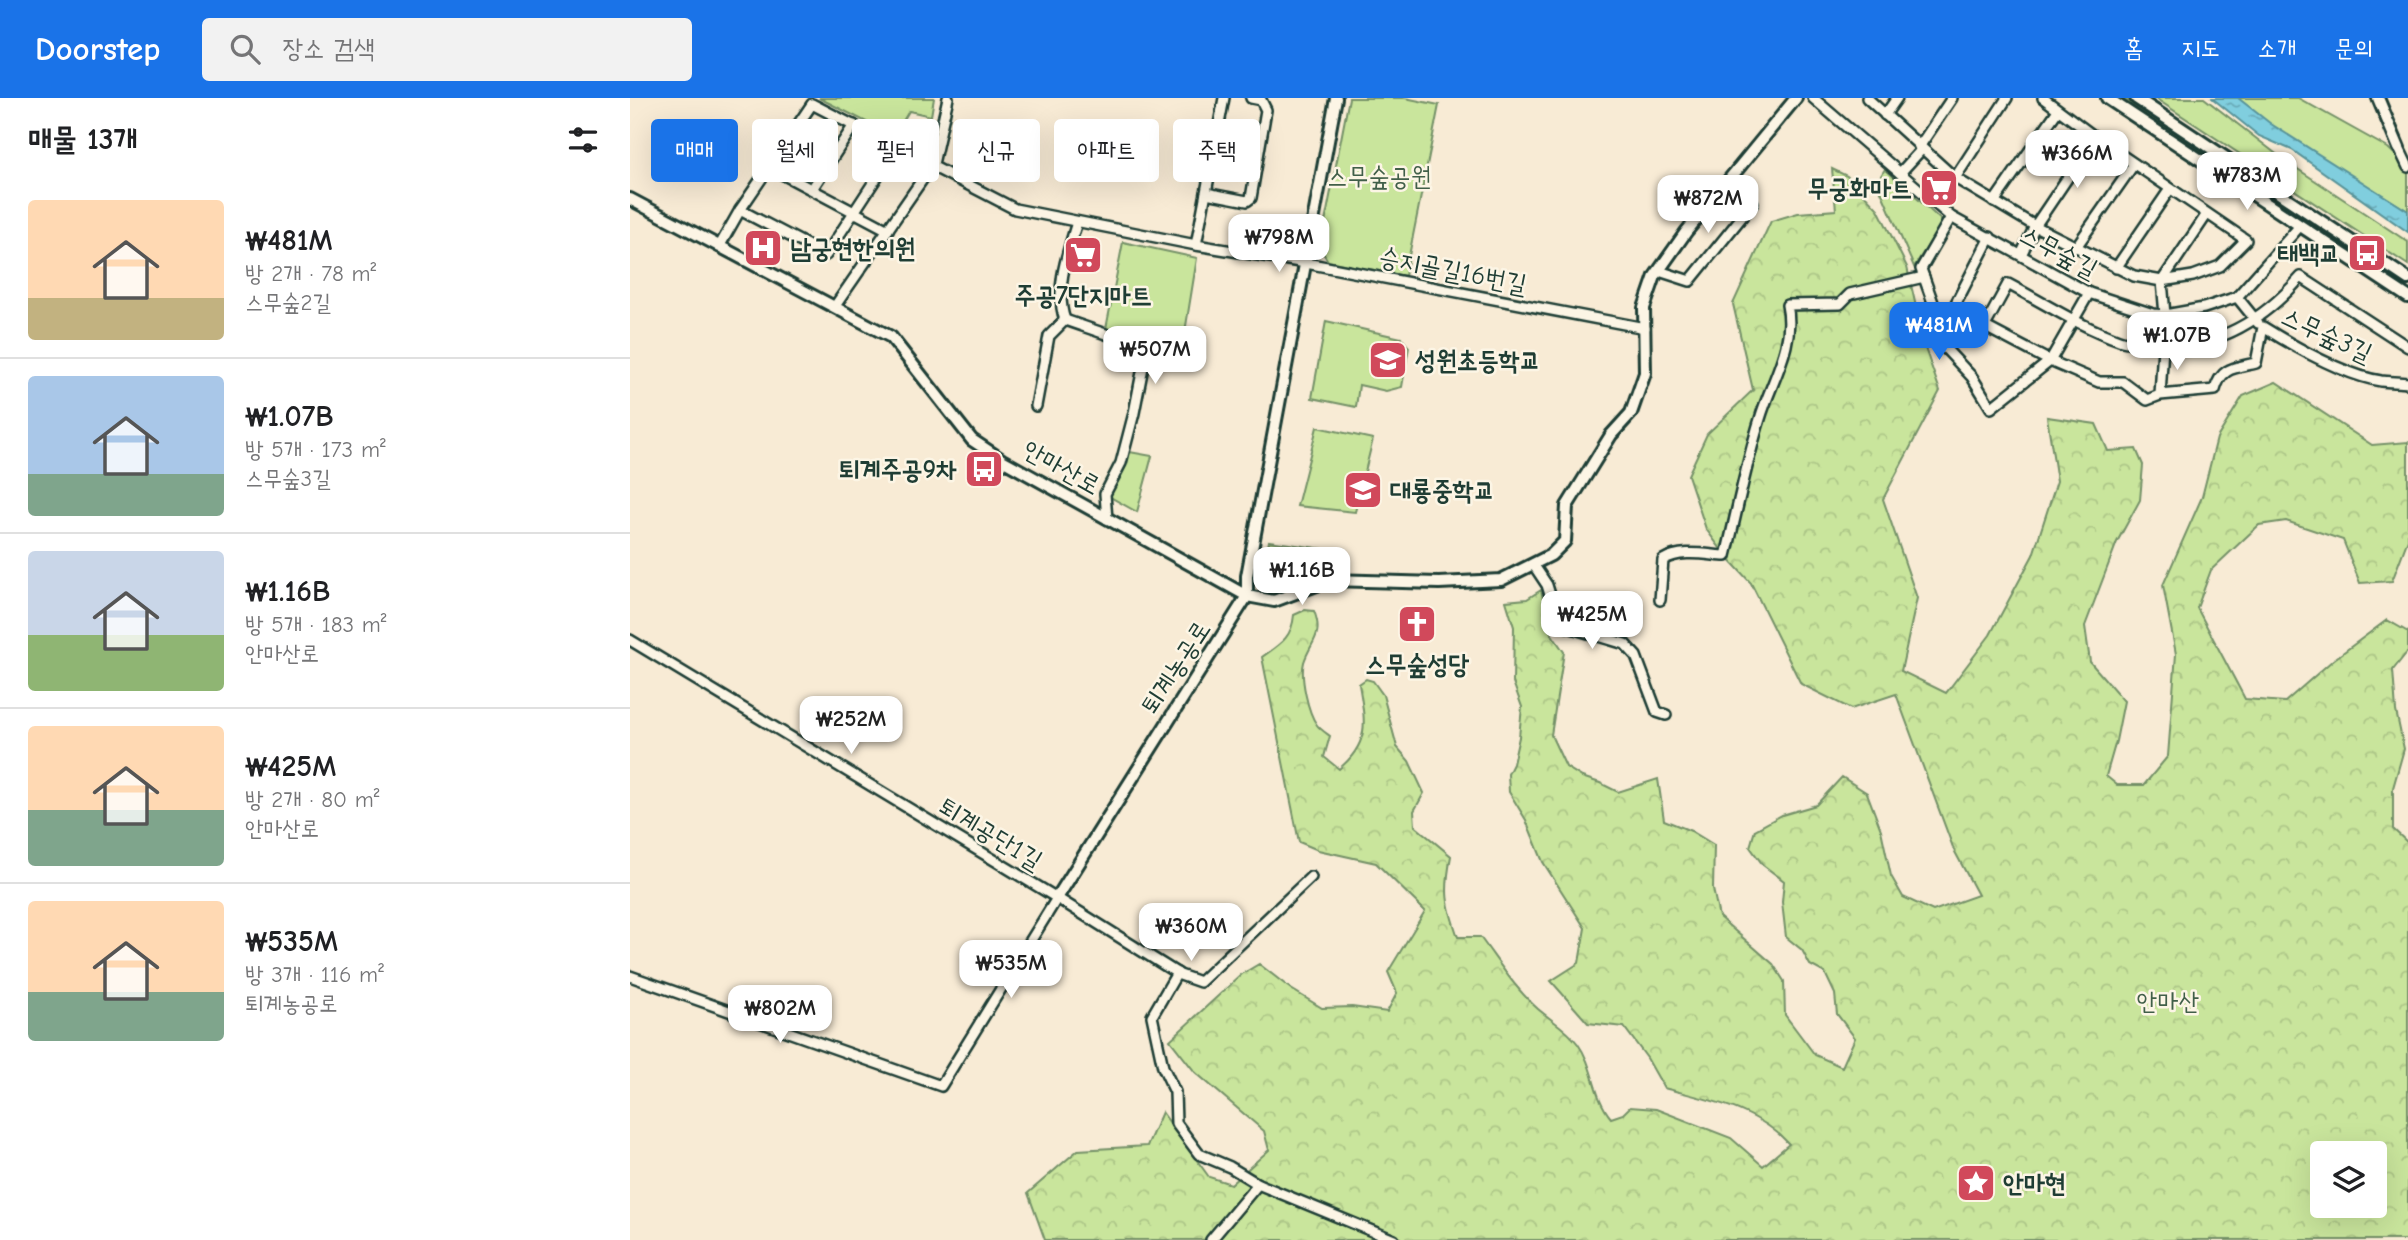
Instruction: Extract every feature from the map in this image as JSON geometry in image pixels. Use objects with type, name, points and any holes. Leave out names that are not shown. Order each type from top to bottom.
[{"type":"street","points":[[939,138],[948,98]]},
{"type":"street","points":[[1196,245],[1224,98]]},
{"type":"street","points":[[1206,193],[1247,201],[1251,198],[1266,110],[1261,100],[1251,98]]},
{"type":"street","name":"퇴계농공로","points":[[630,976],[940,1086],[1247,596],[1247,576],[1336,98]]},
{"type":"street","name":"안마산로","points":[[630,200],[891,337],[972,440],[1002,460],[1247,596],[1274,601],[1330,580],[1439,583],[1501,580],[1551,555],[1564,541],[1567,506],[1611,435],[1631,413],[1645,373],[1644,308],[1658,271],[1686,232],[1796,98]]},
{"type":"street","name":"스무숲길","points":[[1813,98],[1951,217],[2089,293],[2153,314],[2165,315],[2204,308],[2237,297]]},
{"type":"street","points":[[1867,98],[1955,178],[2035,226],[2134,276],[2162,281],[2193,276],[2220,266],[2246,240],[2095,137],[2043,98]]},
{"type":"street","points":[[1885,115],[1897,98]]},
{"type":"street","points":[[1900,173],[1921,148],[1952,98]]},
{"type":"street","points":[[1955,178],[2007,98]]},
{"type":"street","points":[[2107,98],[2408,298]]},
{"type":"street","points":[[2136,98],[2408,279]]},
{"type":"street","points":[[2378,98],[2408,167]]},
{"type":"street","name":"승지골길16번길","points":[[803,119],[813,104],[852,124]]},
{"type":"street","points":[[1994,202],[2058,110]]},
{"type":"street","points":[[812,189],[852,128]]},
{"type":"street","points":[[2021,255],[2035,226],[2095,137]]},
{"type":"street","points":[[2076,247],[2134,164]]},
{"type":"street","name":"승지골길16번길","points":[[939,167],[1015,209],[1645,328]]},
{"type":"street","points":[[1658,271],[1690,281],[1753,203],[1729,179]]},
{"type":"street","points":[[719,247],[759,182]]},
{"type":"street","points":[[798,182],[888,230]]},
{"type":"street","points":[[740,210],[826,255],[873,182]]},
{"type":"street","points":[[835,306],[921,182]]},
{"type":"street","points":[[2116,268],[2170,189]]},
{"type":"street","points":[[2160,395],[2165,315],[2162,281],[2207,214]]},
{"type":"street","points":[[1951,217],[1921,269],[1941,325],[1944,347],[1972,377],[1992,408],[2050,361],[2089,293]]},
{"type":"street","points":[[1065,320],[1060,306],[1066,260],[1077,222]]},
{"type":"street","points":[[2259,323],[2237,297],[2299,227]]},
{"type":"street","points":[[1941,325],[1954,307],[1990,237]]},
{"type":"street","points":[[1660,600],[1663,560],[1669,556],[1726,556],[1759,420],[1787,343],[1790,319],[1787,304],[1840,304],[1850,294],[1924,277]]},
{"type":"street","points":[[1984,326],[2008,284],[2120,341],[2164,346],[2218,339],[2259,323],[2301,277],[2408,347]]},
{"type":"street","name":"스무숲3길","points":[[1954,307],[2050,361],[2099,382],[2123,382],[2147,400],[2160,395],[2215,390],[2217,379],[2223,372],[2256,363],[2259,323],[2340,368],[2379,381],[2408,383]]},
{"type":"street","points":[[1036,406],[1049,336],[1065,320]]},
{"type":"street","points":[[1065,320],[1123,340],[1145,358],[1121,463],[1105,494],[1107,519]]},
{"type":"street","points":[[1533,564],[1547,585],[1556,614],[1565,626],[1625,644],[1636,656],[1657,712],[1666,715]]},
{"type":"street","name":"퇴계공단1길","points":[[630,640],[1177,973],[1200,982],[1311,877]]},
{"type":"street","points":[[1177,973],[1152,1016],[1163,1067],[1175,1092],[1176,1123],[1199,1154],[1230,1167],[1258,1184],[1394,1240]]},
{"type":"street","points":[[1211,1240],[1258,1184]]},
{"type":"green space","points":[[819,98],[934,98],[931,116],[909,111],[904,119],[860,119]]},
{"type":"green space","name":"스무숲공원","points":[[1349,98],[1405,98],[1439,105],[1405,276],[1328,261],[1320,248]]},
{"type":"green space","points":[[2115,98],[2123,98],[2332,236],[2335,241],[2332,242]]},
{"type":"green space","points":[[2155,98],[2204,98],[2284,160],[2408,242],[2408,265]]},
{"type":"green space","points":[[2225,98],[2298,98],[2388,148],[2408,167],[2408,211]]},
{"type":"green space","name":"안마산","points":[[1832,169],[1847,176],[1878,209],[1907,267],[1926,351],[1940,391],[1883,499],[1917,598],[1901,671],[1946,693],[1990,635],[2033,555],[2057,481],[2047,417],[2096,424],[2108,451],[2136,449],[2143,465],[2140,500],[2117,542],[2085,626],[2090,662],[2124,701],[2106,776],[2117,785],[2144,785],[2168,756],[2176,654],[2163,585],[2202,497],[2217,438],[2243,396],[2276,382],[2372,445],[2408,442],[2408,539],[2392,581],[2360,583],[2343,540],[2286,521],[2259,525],[2211,570],[2197,608],[2245,699],[2285,702],[2333,660],[2387,620],[2408,632],[2408,651],[2393,670],[2396,711],[2404,749],[2393,788],[2393,829],[2408,843],[2408,1240],[1045,1240],[1028,1193],[1078,1150],[1147,1146],[1162,1112],[1209,1177],[1231,1184],[1269,1150],[1264,1131],[1195,1072],[1170,1040],[1242,974],[1259,964],[1291,989],[1322,1008],[1352,1007],[1387,1012],[1397,993],[1388,972],[1425,911],[1376,863],[1318,850],[1299,842],[1262,657],[1288,635],[1294,615],[1305,610],[1314,611],[1318,627],[1303,669],[1308,704],[1314,719],[1330,736],[1324,757],[1339,769],[1356,750],[1361,740],[1364,720],[1359,684],[1366,679],[1373,681],[1383,695],[1397,747],[1409,761],[1424,793],[1414,811],[1415,826],[1451,856],[1447,897],[1458,937],[1480,937],[1522,993],[1574,1039],[1587,1062],[1600,1101],[1611,1118],[1623,1114],[1630,1107],[1656,1109],[1731,1138],[1763,1166],[1789,1144],[1762,1122],[1747,1114],[1714,1101],[1664,1088],[1647,1058],[1624,1027],[1588,1023],[1551,981],[1579,963],[1585,928],[1543,862],[1526,820],[1509,792],[1508,774],[1519,737],[1522,707],[1513,682],[1514,627],[1506,601],[1527,599],[1541,590],[1551,633],[1564,652],[1551,735],[1566,767],[1618,792],[1658,779],[1664,820],[1691,831],[1714,845],[1713,889],[1719,917],[1773,964],[1784,981],[1785,1015],[1815,1055],[1842,1067],[1855,1038],[1837,1014],[1835,994],[1825,973],[1810,965],[1802,950],[1786,937],[1782,902],[1784,881],[1763,865],[1750,847],[1755,830],[1782,815],[1816,805],[1842,777],[1867,793],[1881,830],[1891,876],[1903,897],[1933,911],[1978,895],[1954,850],[1896,694],[1851,709],[1801,684],[1751,583],[1706,529],[1688,475],[1707,434],[1753,390],[1733,304],[1771,221],[1798,213],[1836,210]]},
{"type":"green space","points":[[1885,169],[1943,222],[1914,267],[1877,182]]},
{"type":"green space","points":[[1123,242],[1197,258],[1180,363],[1145,357],[1105,334]]},
{"type":"green space","points":[[1326,321],[1401,338],[1409,347],[1402,387],[1386,391],[1359,385],[1356,407],[1312,398]]},
{"type":"green space","points":[[1317,427],[1373,439],[1355,512],[1297,506]]},
{"type":"green space","points":[[1124,451],[1152,456],[1137,512],[1105,494]]},
{"type":"green space","points":[[1269,541],[1323,549],[1327,555],[1328,575],[1289,587],[1273,596],[1265,594],[1261,588]]},
{"type":"water","points":[[2212,98],[2238,98],[2271,124],[2408,211],[2408,232],[2292,150],[2259,136]]},
{"type":"place","name":"무궁화마트","points":[[1939,188]]},
{"type":"place","name":"남궁현한의원","points":[[763,248]]},
{"type":"place","name":"태백교","points":[[2367,253]]},
{"type":"place","name":"주공7단지마트","points":[[1083,255]]},
{"type":"place","name":"성원초등학교","points":[[1388,360]]},
{"type":"place","name":"퇴계주공9차","points":[[984,469]]},
{"type":"place","name":"대룡중학교","points":[[1363,490]]},
{"type":"place","name":"스무숲성당","points":[[1417,624]]},
{"type":"place","name":"안마현","points":[[1976,1183]]}]
